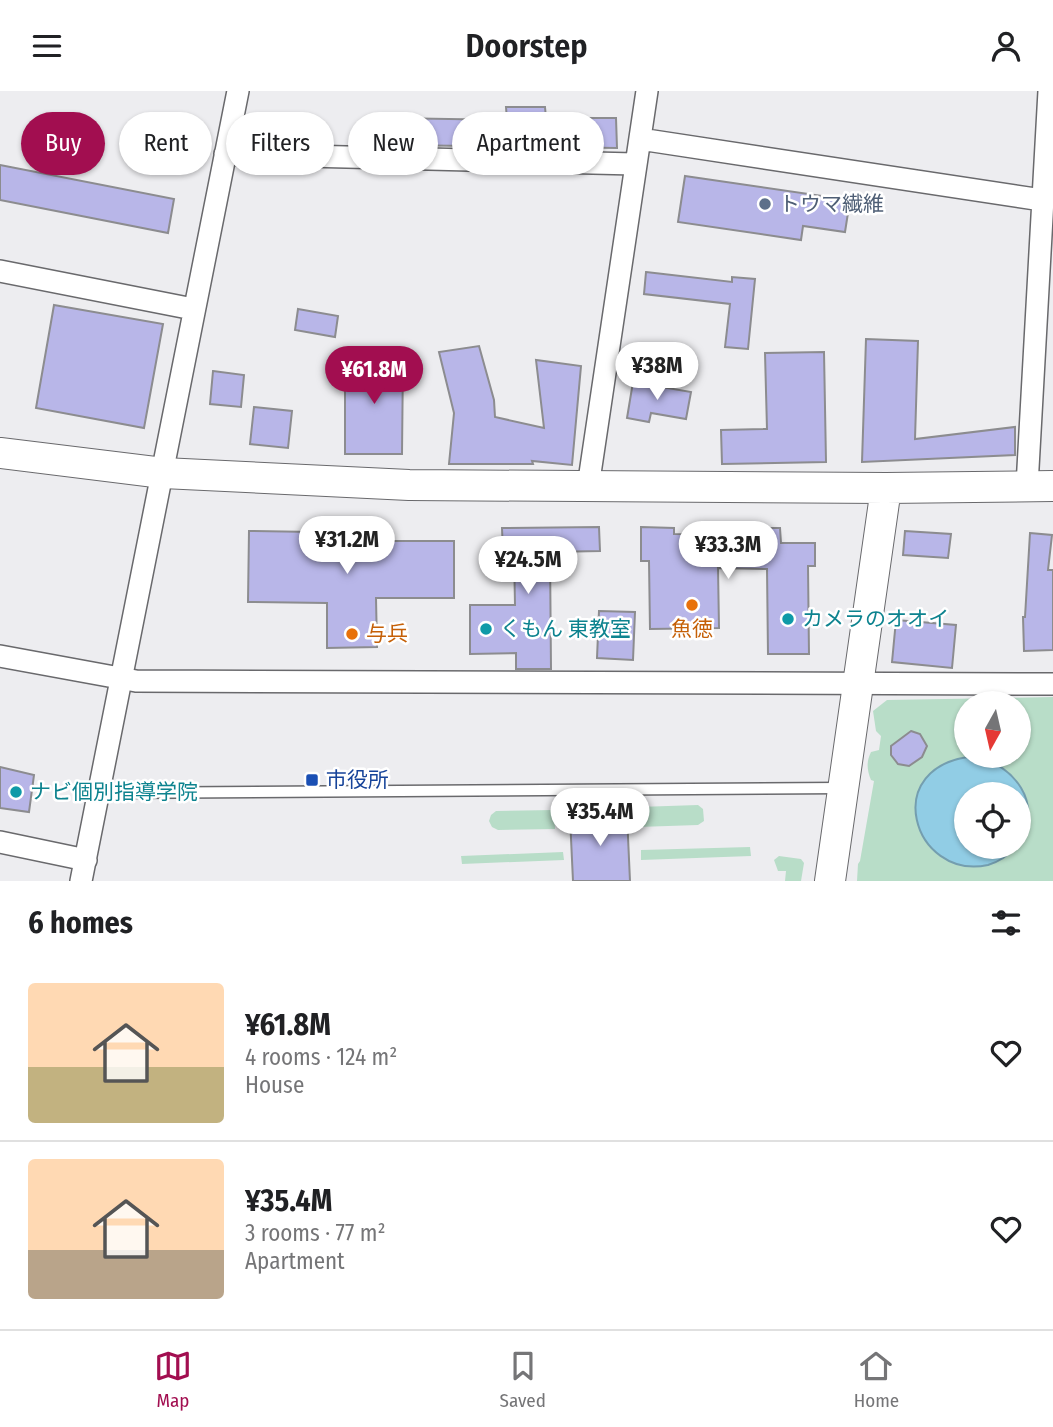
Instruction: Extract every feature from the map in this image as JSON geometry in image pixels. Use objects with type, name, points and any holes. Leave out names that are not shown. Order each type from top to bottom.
[{"type":"street","points":[[82,881],[238,91]]},
{"type":"street","points":[[588,487],[647,91]]},
{"type":"street","points":[[0,453],[163,473],[409,485],[886,488],[1040,486],[1042,200],[1049,91]]},
{"type":"street","points":[[639,139],[1042,200]]},
{"type":"street","points":[[225,154],[635,165]]},
{"type":"street","points":[[0,271],[193,309]]},
{"type":"street","points":[[830,881],[886,488]]},
{"type":"street","points":[[0,656],[136,681],[1053,684]]},
{"type":"street","points":[[0,842],[86,860]]},
{"type":"lane","points":[[100,793],[845,788]]},
{"type":"green space","points":[[1031,697],[1053,697],[1053,881],[857,881],[874,781],[871,780],[868,763],[871,752],[879,750],[881,736],[876,731],[873,711],[887,700],[954,699],[954,768],[1031,768]]},
{"type":"green space","points":[[698,805],[703,809],[704,821],[698,825],[638,827],[638,807]]},
{"type":"green space","points":[[554,810],[555,829],[498,830],[492,827],[489,821],[496,811]]},
{"type":"green space","points":[[750,847],[751,856],[641,860],[641,850]]},
{"type":"green space","points":[[563,852],[564,860],[462,864],[461,856]]},
{"type":"green space","points":[[779,856],[801,859],[804,863],[801,881],[785,881],[786,871],[778,871],[774,860]]},
{"type":"water","points":[[954,762],[954,768],[1002,768],[1017,782],[954,782],[954,859],[1001,859],[992,864],[962,865],[941,856],[925,840],[917,819],[917,798],[926,779],[945,764]]},
{"type":"building","points":[[506,107],[545,107],[545,112],[506,112]]},
{"type":"building","points":[[604,118],[616,118],[617,148],[604,148]]},
{"type":"building","points":[[438,119],[452,119],[452,146],[438,146]]},
{"type":"building","points":[[0,165],[21,169],[21,175],[51,175],[174,199],[168,233],[0,200]]},
{"type":"building","name":"トウマ繊維","points":[[685,176],[850,200],[845,232],[803,226],[801,240],[678,222]]},
{"type":"building","points":[[646,272],[732,282],[732,277],[755,279],[748,349],[725,347],[730,304],[644,294]]},
{"type":"building","points":[[54,305],[163,324],[144,428],[36,408]]},
{"type":"building","points":[[298,309],[338,316],[335,337],[295,330]]},
{"type":"building","points":[[866,339],[918,341],[915,439],[1015,427],[1015,455],[862,462]]},
{"type":"building","points":[[479,346],[494,400],[495,417],[544,428],[536,360],[581,366],[572,465],[532,461],[533,464],[449,464],[454,413],[439,352]]},
{"type":"building","points":[[824,352],[826,462],[722,464],[721,430],[767,429],[765,353]]},
{"type":"building","points":[[345,357],[403,358],[402,454],[345,454]]},
{"type":"building","points":[[213,371],[244,375],[241,407],[210,404]]},
{"type":"building","points":[[633,382],[691,392],[686,419],[651,413],[649,422],[627,418]]},
{"type":"building","points":[[254,407],[292,411],[288,448],[250,444]]},
{"type":"building","points":[[599,527],[600,551],[550,552],[551,669],[516,669],[516,653],[470,654],[470,605],[515,605],[514,552],[503,553],[502,528]]},
{"type":"building","points":[[641,527],[674,528],[674,534],[756,535],[755,528],[780,528],[781,543],[815,543],[815,566],[808,566],[809,654],[768,654],[767,569],[718,568],[719,628],[650,629],[649,561],[641,561]]},
{"type":"building","points":[[249,531],[373,533],[373,541],[454,541],[454,598],[376,598],[377,647],[327,648],[327,603],[248,602]]},
{"type":"building","points":[[905,531],[951,534],[948,558],[903,555]]},
{"type":"building","points":[[1030,533],[1052,535],[1048,570],[1053,570],[1053,650],[1024,651],[1023,617]]},
{"type":"building","points":[[599,611],[635,612],[633,660],[597,658]]},
{"type":"building","points":[[896,620],[956,625],[952,668],[892,662]]},
{"type":"building","points":[[911,731],[920,734],[927,746],[922,757],[909,766],[898,764],[891,755],[891,746]]},
{"type":"building","name":"ナビ個別指導学院","points":[[0,767],[34,775],[29,812],[0,808]]},
{"type":"building","points":[[627,815],[630,881],[573,881],[570,817]]},
{"type":"place","name":"トウマ繊維","points":[[765,204]]},
{"type":"place","name":"魚徳","points":[[692,605]]},
{"type":"place","name":"カメラのオオイ","points":[[788,619]]},
{"type":"place","name":"くもん 東教室","points":[[486,629]]},
{"type":"place","name":"与兵","points":[[352,634]]},
{"type":"place","name":"市役所","points":[[312,780]]},
{"type":"place","name":"ナビ個別指導学院","points":[[16,792]]}]
